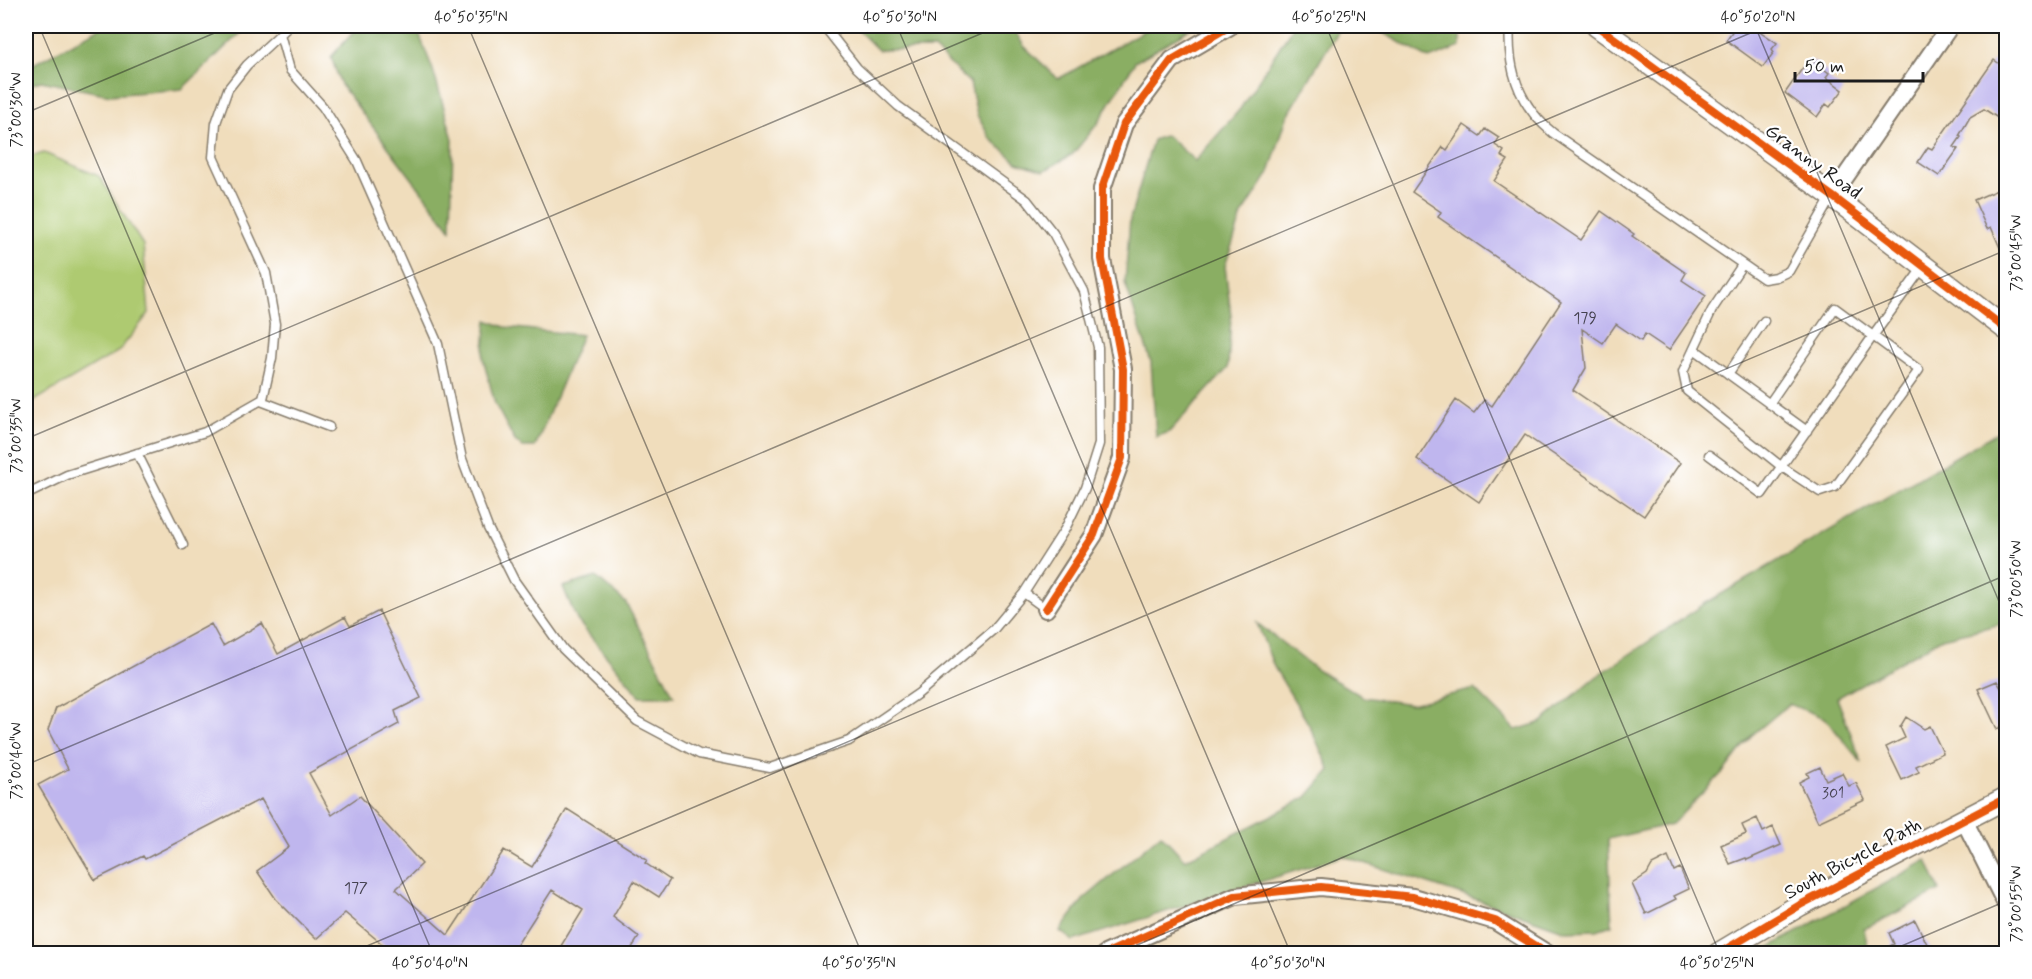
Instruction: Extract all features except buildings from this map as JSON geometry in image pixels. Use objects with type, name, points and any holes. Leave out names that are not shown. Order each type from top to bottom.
[{"type":"street","points":[[1046,609],[1094,535],[1122,458],[1123,369],[1102,259],[1101,189],[1124,124],[1172,60],[1230,26]]},
{"type":"street","name":"Granny Road","points":[[1597,26],[1832,196],[2007,329]]},
{"type":"street","points":[[1832,196],[1950,26]]},
{"type":"street","name":"South Bicycle Path","points":[[1718,954],[1800,905],[2007,798]]},
{"type":"street","points":[[1964,820],[2007,904]]},
{"type":"street","points":[[1106,954],[1235,896],[1321,887],[1413,897],[1495,921],[1548,954]]},
{"type":"lane","points":[[26,495],[67,475],[205,432],[263,399],[272,358],[275,324],[267,273],[213,158],[216,123],[228,89],[247,65],[289,26]]},
{"type":"lane","points":[[280,34],[290,70],[323,107],[357,161],[438,344],[462,459],[488,528],[513,580],[563,649],[637,721],[699,754],[770,768],[849,741],[919,693],[994,629],[1024,593],[1065,529],[1085,488],[1099,444],[1098,347],[1084,291],[1053,233],[1027,200],[898,106],[857,68],[824,26]]},
{"type":"lane","points":[[1510,26],[1510,54],[1515,81],[1532,114],[1553,133],[1764,279],[1789,271],[1832,196]]},
{"type":"lane","points":[[1742,265],[1712,310],[1683,372],[1687,391],[1782,466],[1820,492],[1835,487],[1919,370],[1835,308],[1769,404]]},
{"type":"lane","points":[[1709,455],[1762,494],[1923,266]]},
{"type":"lane","points":[[1728,374],[1764,321]]},
{"type":"lane","points":[[1694,349],[1807,431]]},
{"type":"lane","points":[[261,401],[328,427]]},
{"type":"lane","points":[[137,453],[183,545]]},
{"type":"lane","points":[[1024,593],[1046,609]]},
{"type":"green space","points":[[104,26],[247,26],[182,89],[110,95],[41,81],[26,86],[26,68]]},
{"type":"green space","points":[[359,26],[416,26],[433,70],[453,139],[451,230],[341,85],[331,57]]},
{"type":"green space","points":[[854,26],[1011,26],[1024,46],[1058,79],[1152,26],[1196,26],[1135,62],[1098,123],[1073,154],[1044,171],[1017,162],[990,138],[977,115],[970,83],[934,49],[878,50]]},
{"type":"green space","points":[[1293,26],[1460,26],[1460,47],[1429,59],[1380,31],[1338,30],[1287,117],[1269,173],[1242,215],[1225,266],[1231,316],[1228,368],[1169,432],[1156,437],[1151,362],[1125,283],[1130,219],[1153,140],[1166,135],[1195,161],[1240,109]]},
{"type":"green space","points":[[44,153],[99,176],[143,245],[149,313],[119,351],[26,406],[26,158]]},
{"type":"green space","points":[[487,320],[505,327],[582,335],[535,447],[523,447],[515,441],[495,404],[483,358]]},
{"type":"green space","points":[[2006,427],[2006,623],[1942,638],[1837,698],[1862,763],[1825,718],[1789,704],[1751,736],[1725,770],[1672,824],[1608,839],[1612,925],[1597,930],[1566,931],[1343,856],[1073,941],[1060,931],[1083,900],[1161,834],[1185,860],[1307,797],[1330,770],[1308,723],[1274,667],[1257,623],[1317,670],[1363,697],[1411,704],[1475,689],[1516,730],[1542,722],[1596,677],[1706,603]]},
{"type":"green space","points":[[596,577],[626,603],[674,696],[640,696],[577,620],[563,587]]},
{"type":"green space","points":[[1927,860],[1940,891],[1864,929],[1869,953],[1759,953]]},
{"type":"cycle path","points":[[1046,609],[1094,535],[1122,458],[1123,369],[1102,259],[1102,189],[1124,124],[1172,60],[1230,26]]},
{"type":"cycle path","points":[[1597,26],[1832,196],[2006,329]]},
{"type":"cycle path","points":[[1718,954],[1800,905],[2006,798]]},
{"type":"cycle path","points":[[1105,954],[1235,896],[1321,887],[1413,897],[1495,921],[1548,954]]}]
